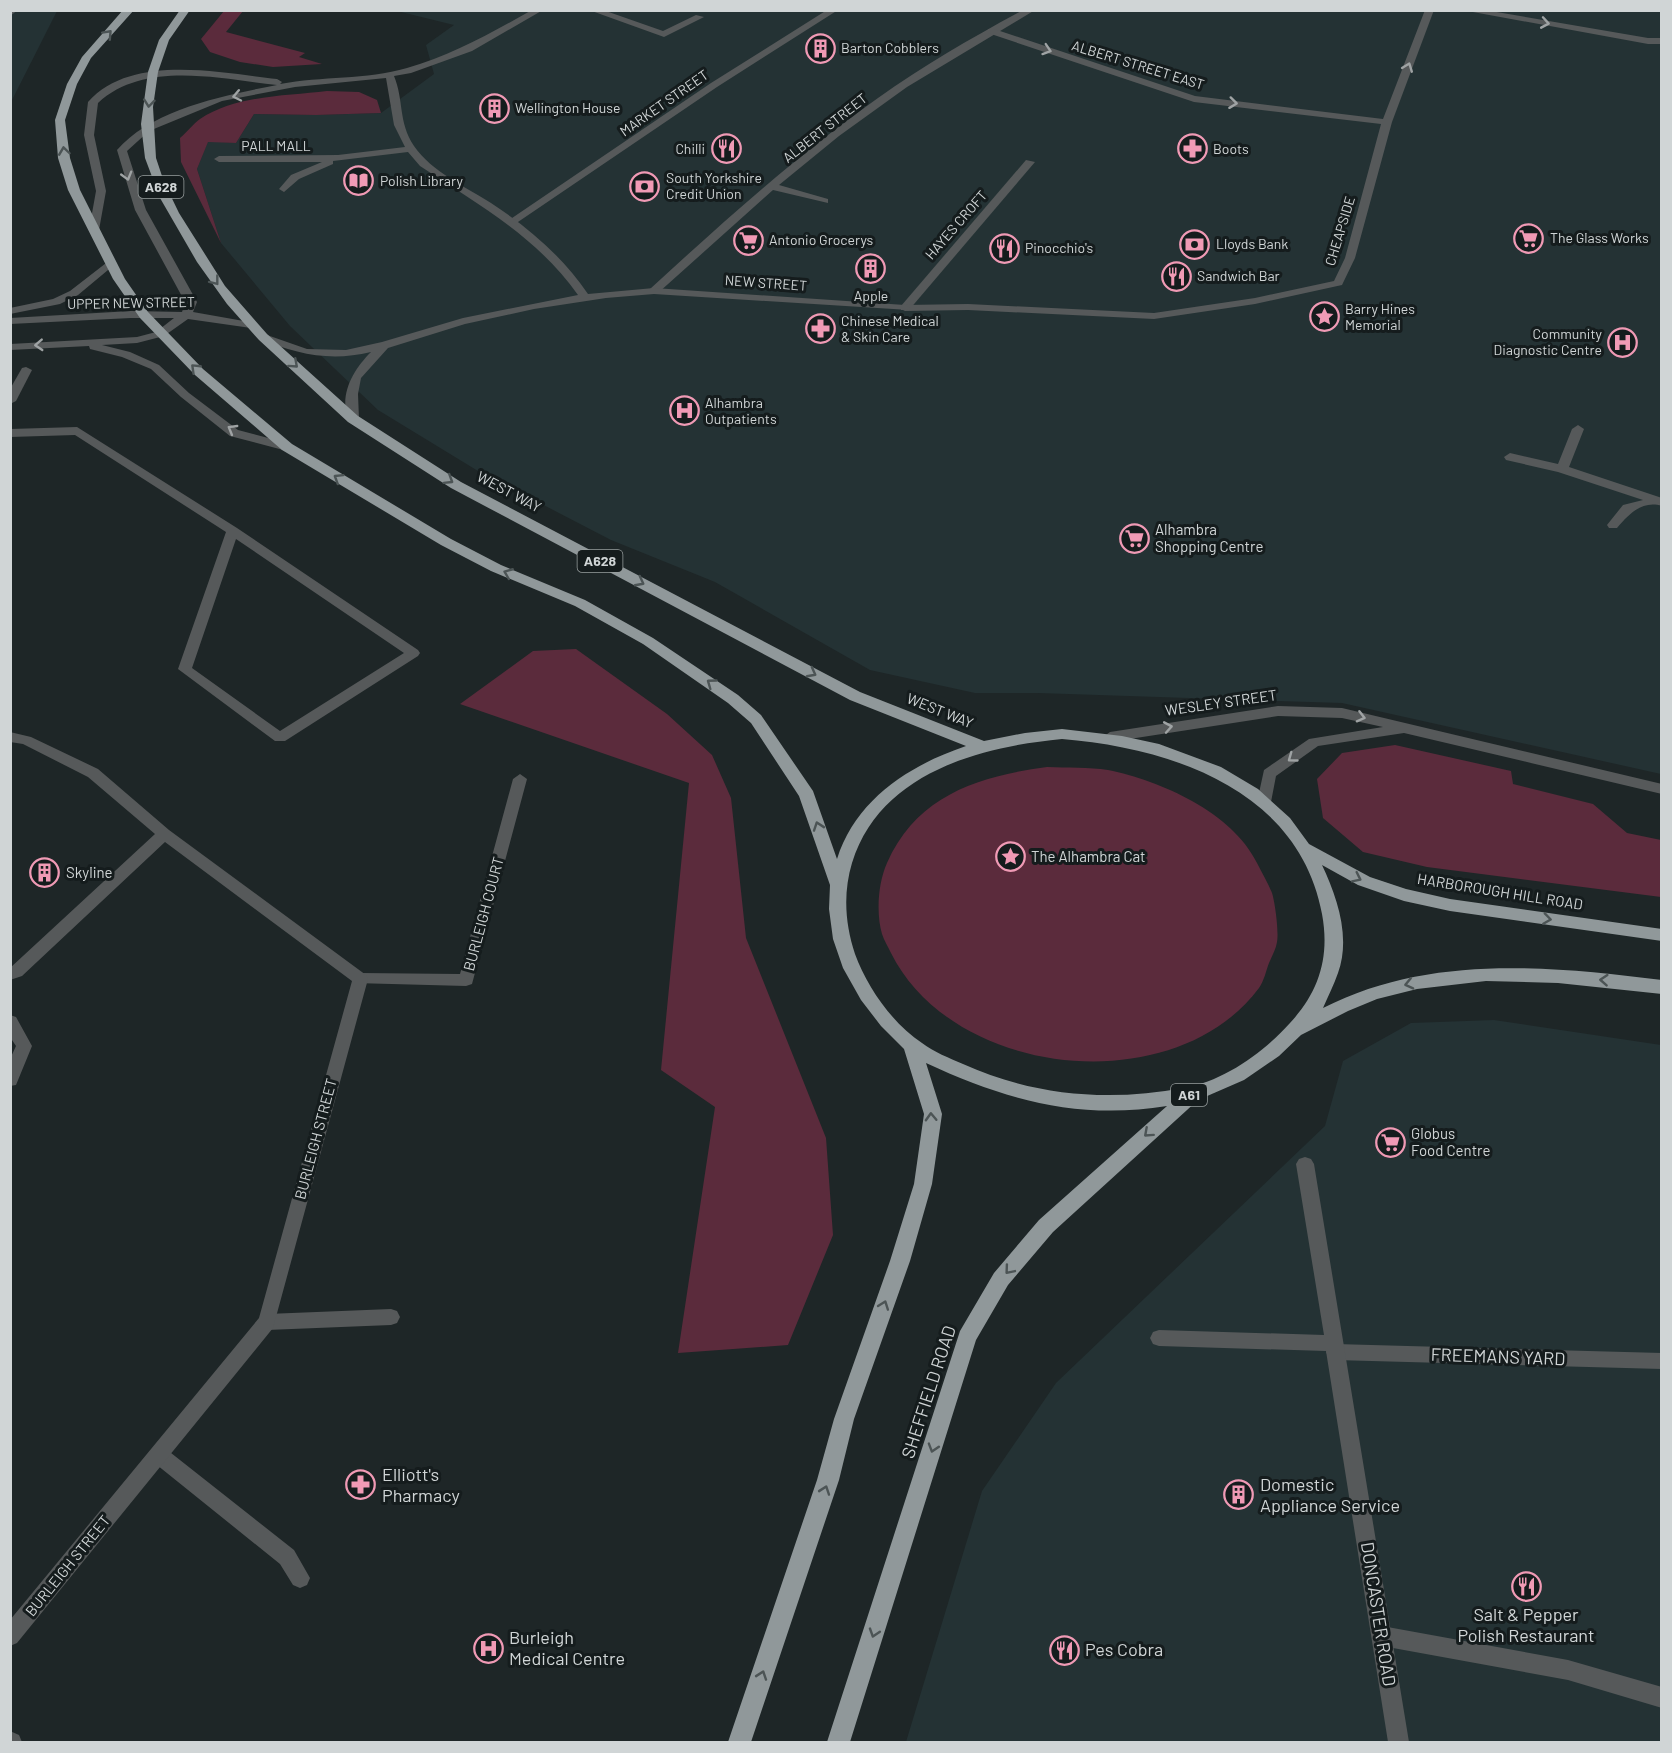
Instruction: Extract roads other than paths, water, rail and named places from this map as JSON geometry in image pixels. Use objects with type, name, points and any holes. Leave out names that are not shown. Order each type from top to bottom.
[{"type":"highway","points":[[129,10],[87,57],[72,84],[60,120],[64,158],[70,179],[110,263],[144,315],[160,334],[206,378],[287,447],[446,542],[496,568],[580,603],[648,640],[734,699],[756,719],[807,795],[837,882]]},
{"type":"highway","name":"WEST WAY","points":[[185,10],[165,38],[152,74],[146,129],[155,173],[172,209],[206,269],[250,325],[353,419],[456,485],[855,696],[981,746]]},
{"type":"highway","name":"A61","points":[[1300,1028],[1326,985],[1335,939],[1328,892],[1307,848],[1287,824],[1264,802],[1218,772],[1166,750],[1110,737],[1062,734],[1014,738],[981,746],[920,771],[881,801],[852,838],[837,882],[837,925],[850,968],[878,1010],[912,1046],[978,1080],[1048,1100],[1121,1105],[1191,1094],[1254,1067],[1300,1028],[1346,1004],[1384,990],[1419,982],[1463,977],[1519,976],[1607,980],[1662,987]]},
{"type":"highway","name":"HARBOROUGH HILL ROAD","points":[[1307,848],[1364,881],[1404,895],[1450,905],[1662,935]]},
{"type":"highway","name":"A61","points":[[739,1743],[828,1480],[844,1419],[900,1261],[923,1184],[933,1114],[912,1046]]},
{"type":"highway","name":"SHEFFIELD ROAD","points":[[839,1743],[968,1337],[1001,1279],[1046,1226],[1191,1094]]},
{"type":"street","points":[[10,13],[14,10]]},
{"type":"street","points":[[10,347],[137,340],[160,334],[186,315],[191,302],[143,219],[126,174],[122,150],[146,129],[219,99],[295,84],[389,75],[427,65],[469,49],[539,10]]},
{"type":"street","points":[[593,10],[664,34],[699,17]]},
{"type":"street","name":"MARKET STREET","points":[[511,222],[714,85],[834,10]]},
{"type":"street","name":"ALBERT STREET","points":[[654,291],[722,229],[864,113],[991,31],[1031,10]]},
{"type":"street","name":"CHEAPSIDE","points":[[1154,316],[1255,301],[1338,283],[1350,258],[1387,122],[1430,10]]},
{"type":"street","points":[[1466,10],[1648,41],[1662,41]]},
{"type":"street","name":"ALBERT STREET EAST","points":[[991,31],[1194,99],[1387,122]]},
{"type":"street","points":[[94,230],[101,191],[89,135],[93,102],[111,87],[129,79],[152,74],[295,84]]},
{"type":"street","points":[[389,75],[393,84],[398,120],[409,149],[424,164],[546,247],[574,279],[585,297]]},
{"type":"street","name":"PALL MALL","points":[[219,159],[334,159],[373,156],[409,149]]},
{"type":"street","name":"PALL MALL","points":[[284,189],[295,177],[334,159]]},
{"type":"street","name":"HAYES CROFT","points":[[905,308],[1030,162]]},
{"type":"street","points":[[773,187],[824,201]]},
{"type":"street","name":"UPPER NEW STREET","points":[[10,311],[56,302],[74,293],[110,263]]},
{"type":"street","name":"NEW STREET","points":[[264,337],[308,352],[342,353],[383,347],[461,321],[585,297],[618,292],[654,291],[905,308],[968,307],[1154,316]]},
{"type":"street","name":"UPPER NEW STREET","points":[[10,321],[186,315],[219,316],[250,325]]},
{"type":"street","points":[[77,344],[126,354],[154,367],[234,433],[287,447]]},
{"type":"street","name":"NEW STREET","points":[[353,419],[351,388],[360,369],[383,347]]},
{"type":"street","points":[[10,402],[26,370]]},
{"type":"street","points":[[1562,469],[1578,429]]},
{"type":"street","points":[[10,433],[77,431],[233,531],[262,550],[413,653],[279,738],[185,669],[233,531]]},
{"type":"street","points":[[1510,457],[1562,469],[1659,501]]},
{"type":"street","points":[[1613,525],[1627,508],[1659,501]]},
{"type":"street","name":"WESLEY STREET","points":[[1110,737],[1278,711],[1342,713],[1662,789]]},
{"type":"street","name":"WESLEY STREET","points":[[1264,802],[1269,774],[1314,742],[1407,729]]},
{"type":"street","points":[[10,736],[26,740],[93,773],[164,834],[360,979]]},
{"type":"street","name":"BURLEIGH COURT","points":[[360,979],[466,980],[520,779]]},
{"type":"street","points":[[10,974],[16,972],[164,834]]},
{"type":"street","name":"BURLEIGH STREET","points":[[10,1636],[267,1322],[360,979]]},
{"type":"street","points":[[10,1021],[24,1046],[10,1080]]},
{"type":"street","name":"DONCASTER ROAD","points":[[1305,1164],[1398,1743]]},
{"type":"street","points":[[267,1322],[391,1317]]},
{"type":"street","points":[[1159,1338],[1335,1348]]},
{"type":"street","name":"FREEMANS YARD","points":[[1335,1348],[1662,1361]]},
{"type":"street","points":[[159,1455],[287,1557],[300,1578]]},
{"type":"street","points":[[1382,1636],[1568,1670],[1662,1698]]},
{"type":"place","name":"Barton Cobblers","points":[[820,48]]},
{"type":"place","name":"Wellington House","points":[[494,108]]},
{"type":"place","name":"Chilli","points":[[726,149]]},
{"type":"place","name":"Boots","points":[[1192,149]]},
{"type":"place","name":"Polish Library","points":[[359,181]]},
{"type":"place","name":"South Yorkshire Credit Union","points":[[645,186]]},
{"type":"place","name":"The Glass Works","points":[[1529,238]]},
{"type":"place","name":"Antonio Grocerys","points":[[748,240]]},
{"type":"place","name":"Lloyds Bank","points":[[1195,244]]},
{"type":"place","name":"Pinocchio's","points":[[1004,248]]},
{"type":"place","name":"Apple","points":[[871,269]]},
{"type":"place","name":"Sandwich Bar","points":[[1176,276]]},
{"type":"place","name":"Barry Hines Memorial","points":[[1324,317]]},
{"type":"place","name":"Chinese Medical & Skin Care","points":[[820,329]]},
{"type":"place","name":"Community Diagnostic Centre","points":[[1623,342]]},
{"type":"place","name":"Alhambra Outpatients","points":[[684,411]]},
{"type":"place","name":"Alhambra Shopping Centre","points":[[1134,539]]},
{"type":"place","name":"The Alhambra Cat","points":[[1010,857]]},
{"type":"place","name":"Skyline","points":[[45,873]]},
{"type":"place","name":"Globus Food Centre","points":[[1390,1143]]},
{"type":"place","name":"Elliott's Pharmacy","points":[[361,1485]]},
{"type":"place","name":"Domestic Appliance Service","points":[[1239,1495]]},
{"type":"place","name":"Salt & Pepper Polish Restaurant","points":[[1526,1586]]},
{"type":"place","name":"Burleigh Medical Centre","points":[[488,1648]]},
{"type":"place","name":"Pes Cobra","points":[[1064,1650]]}]
